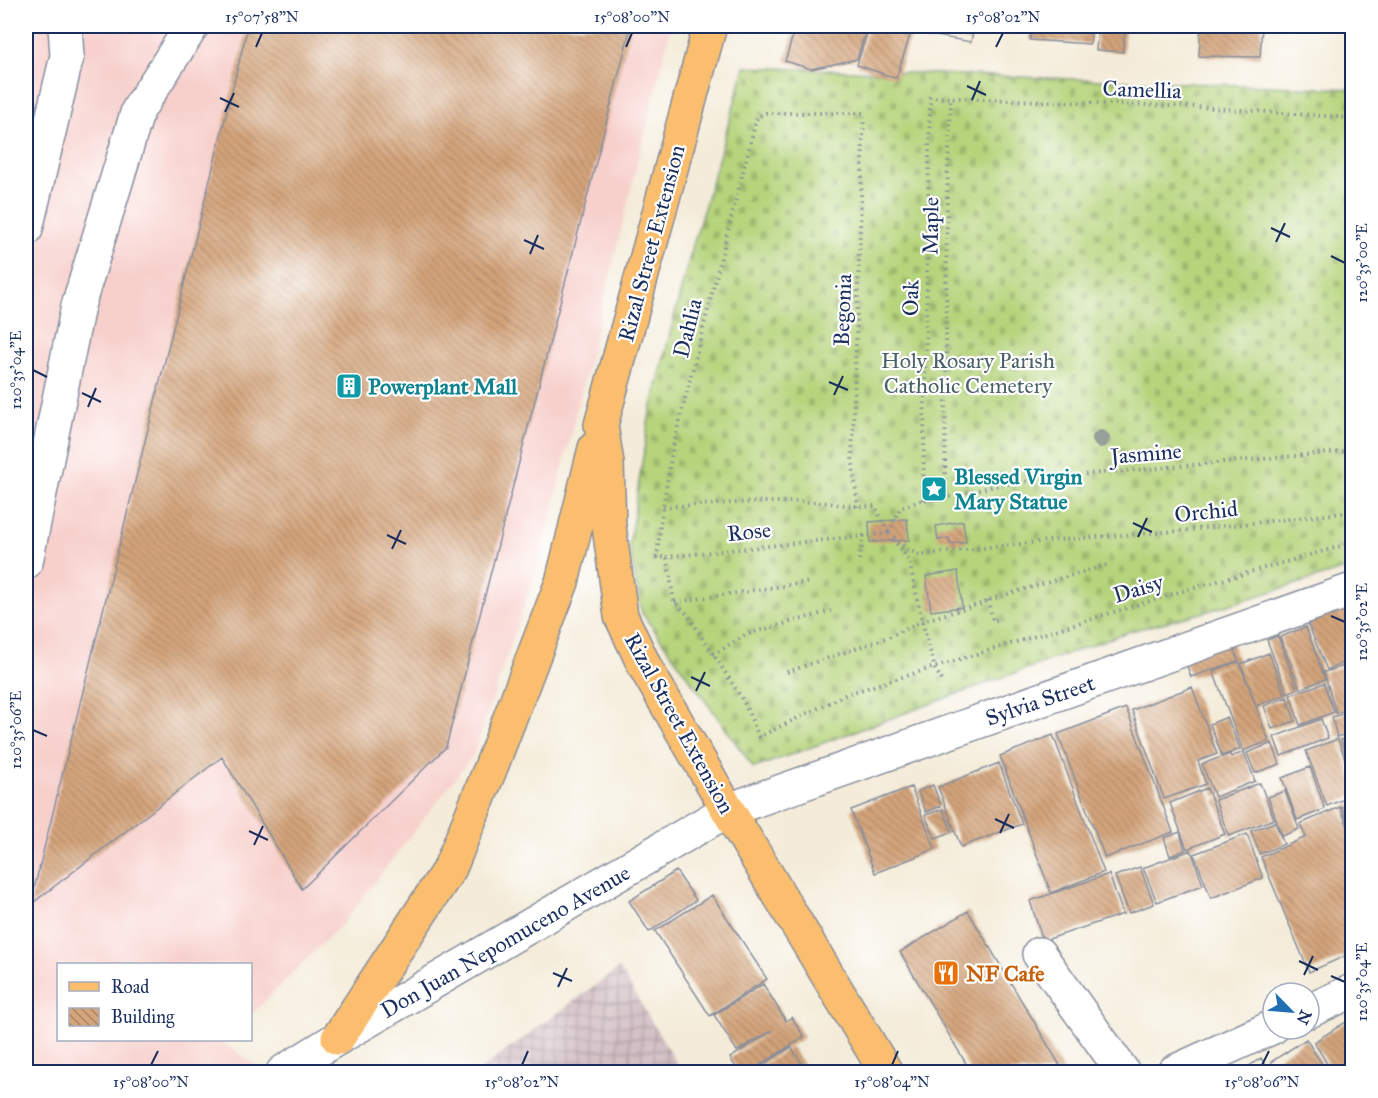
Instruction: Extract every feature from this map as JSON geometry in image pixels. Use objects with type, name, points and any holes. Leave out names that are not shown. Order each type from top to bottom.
[{"type":"main road","name":"Rizal Street Extension","points":[[710,26],[601,425],[607,463],[609,526],[621,616],[645,667],[728,810],[886,1072]]},
{"type":"main road","points":[[338,1038],[450,868],[562,582],[601,425]]},
{"type":"street","points":[[26,229],[67,56],[65,26]]},
{"type":"street","points":[[26,562],[78,306],[138,110],[192,26]]},
{"type":"street","name":"Sylvia Street","points":[[728,810],[1353,590]]},
{"type":"street","name":"Don Juan Nepomuceno Avenue","points":[[283,1072],[728,810]]},
{"type":"street","points":[[1040,954],[1123,1072]]},
{"type":"street","points":[[1321,1006],[1353,991]]},
{"type":"street","points":[[1174,1072],[1261,1032]]},
{"type":"path","name":"Camellia","points":[[930,97],[1198,107],[1353,118]]},
{"type":"path","name":"Oak","points":[[923,500],[930,97]]},
{"type":"path","name":"Maple","points":[[945,498],[947,194],[951,99]]},
{"type":"path","name":"Dahlia","points":[[657,558],[673,447],[757,117],[766,113],[864,113]]},
{"type":"path","name":"Begonia","points":[[858,507],[852,457],[864,113]]},
{"type":"path","name":"Jasmine","points":[[889,533],[900,508],[923,500],[945,498],[999,485],[1090,474],[1353,451]]},
{"type":"path","points":[[663,507],[767,501],[875,506],[889,533],[909,560],[934,669],[942,680]]},
{"type":"path","name":"Orchid","points":[[909,560],[919,555],[1057,540],[1179,531],[1353,512]]},
{"type":"path","points":[[889,533],[907,549],[919,555]]},
{"type":"path","name":"Rose","points":[[667,557],[889,533]]},
{"type":"path","points":[[859,560],[864,535]]},
{"type":"path","name":"Daisy","points":[[713,655],[743,700],[759,737],[847,694],[1166,596],[1353,543]]},
{"type":"path","points":[[648,559],[667,557],[674,602],[687,614],[713,655],[747,634],[831,611]]},
{"type":"path","points":[[787,672],[890,637],[922,621],[1110,564]]},
{"type":"path","points":[[674,602],[810,582]]},
{"type":"path","points":[[988,600],[993,621],[1000,618]]},
{"type":"shaded area","name":"Powerplant Mall","points":[[26,26],[671,26],[542,552],[474,754],[344,922],[252,1014],[252,963],[57,963],[57,1041],[224,1041],[223,1042],[265,1072],[26,1072]]},
{"type":"shaded area","points":[[619,968],[682,1072],[477,1072]]},
{"type":"green space","name":"Holy Rosary Parish Catholic Cemetery","points":[[745,67],[1352,89],[1352,567],[1202,613],[1130,631],[754,768],[642,613],[629,546],[649,418],[686,270]]},
{"type":"building","name":"Powerplant Mall","points":[[248,26],[631,26],[446,747],[302,889],[222,757],[30,905]]},
{"type":"building","points":[[796,26],[867,26],[857,59],[811,69],[785,61]]},
{"type":"building","points":[[869,26],[877,26],[910,36],[896,78],[857,65]]},
{"type":"building","points":[[885,26],[905,26],[903,32]]},
{"type":"building","points":[[926,26],[974,26],[971,42],[924,34]]},
{"type":"building","points":[[1031,26],[1092,26],[1090,44],[1030,40]]},
{"type":"building","points":[[1098,26],[1125,26],[1123,52],[1096,50]]},
{"type":"building","points":[[1201,26],[1262,26],[1260,57],[1199,56]]},
{"type":"building","points":[[907,519],[909,540],[870,542],[869,522]]},
{"type":"building","points":[[963,521],[966,542],[950,544],[949,538],[938,540],[936,526]]},
{"type":"building","points":[[958,571],[962,607],[931,611],[926,576]]},
{"type":"building","points":[[1352,607],[1352,659],[1327,670],[1307,621]]},
{"type":"building","points":[[1306,627],[1325,679],[1300,689],[1280,637]]},
{"type":"building","points":[[1230,636],[1238,661],[1191,677],[1182,652]]},
{"type":"building","points":[[1278,636],[1297,689],[1287,693],[1267,640]]},
{"type":"building","points":[[1269,653],[1285,695],[1256,706],[1241,664]]},
{"type":"building","points":[[1239,661],[1269,741],[1243,751],[1213,671]]},
{"type":"building","points":[[1352,664],[1352,708],[1336,713],[1324,672]]},
{"type":"building","points":[[1324,683],[1334,712],[1300,725],[1290,695]]},
{"type":"building","points":[[1192,687],[1217,754],[1198,761],[1206,784],[1164,799],[1132,710]]},
{"type":"building","points":[[1287,697],[1295,721],[1272,729],[1264,706]]},
{"type":"building","points":[[1126,708],[1173,832],[1105,858],[1058,734]]},
{"type":"building","points":[[1352,711],[1352,732],[1337,737],[1332,717]]},
{"type":"building","points":[[1227,717],[1240,749],[1222,756],[1210,724]]},
{"type":"building","points":[[1321,719],[1328,738],[1281,756],[1274,737]]},
{"type":"building","points":[[1053,735],[1104,872],[1051,893],[1000,756]]},
{"type":"building","points":[[1352,736],[1352,772],[1341,740]]},
{"type":"building","points":[[1338,739],[1352,778],[1352,796],[1327,806],[1306,751]]},
{"type":"building","points":[[1272,743],[1280,764],[1255,773],[1247,753]]},
{"type":"building","points":[[1244,752],[1255,781],[1215,797],[1202,764],[1230,754],[1231,757]]},
{"type":"building","points":[[999,763],[1022,824],[961,847],[938,787]]},
{"type":"building","points":[[1310,767],[1325,809],[1297,820],[1282,778]]},
{"type":"building","points":[[1260,783],[1274,819],[1229,836],[1215,800]]},
{"type":"building","points":[[933,785],[941,806],[926,812],[918,791]]},
{"type":"building","points":[[911,787],[935,849],[875,873],[851,810]]},
{"type":"building","points":[[1207,788],[1225,834],[1187,849],[1170,803]]},
{"type":"building","points":[[1285,791],[1299,829],[1282,836],[1268,797]]},
{"type":"building","points":[[1352,802],[1352,831],[1342,807]]},
{"type":"building","points":[[1340,807],[1352,837],[1352,953],[1309,972],[1261,857],[1306,837],[1300,824]]},
{"type":"building","points":[[943,809],[952,832],[935,838],[925,815]]},
{"type":"building","points":[[1275,822],[1284,844],[1260,854],[1251,831]]},
{"type":"building","points":[[1180,832],[1185,850],[1170,856],[1164,838]]},
{"type":"building","points":[[1247,834],[1263,878],[1211,898],[1194,854]]},
{"type":"building","points":[[1191,850],[1203,885],[1157,902],[1143,868]]},
{"type":"building","points":[[1140,867],[1154,904],[1129,913],[1115,876]]},
{"type":"building","points":[[676,871],[696,900],[649,932],[629,901]]},
{"type":"building","points":[[1109,874],[1123,914],[1043,941],[1030,901]]},
{"type":"building","points":[[712,895],[767,979],[710,1016],[655,931]]},
{"type":"building","points":[[968,911],[1064,1072],[971,1072],[900,952]]},
{"type":"building","points":[[763,984],[786,1021],[792,1017],[804,1037],[749,1072],[739,1072],[730,1058],[773,1030],[737,1051],[714,1015]]},
{"type":"building","points":[[1352,1018],[1352,1072],[1332,1072],[1314,1042],[1321,1041],[1321,1038]]},
{"type":"building","points":[[1303,1041],[1307,1041],[1327,1072],[1278,1072],[1271,1062]]},
{"type":"building","points":[[791,1047],[808,1072],[752,1072]]},
{"type":"building","points":[[1261,1058],[1270,1072],[1242,1071]]},
{"type":"place","name":"Powerplant Mall","points":[[349,386]]},
{"type":"place","name":"Blessed Virgin Mary Statue","points":[[934,489]]},
{"type":"place","name":"NF Cafe","points":[[946,973]]}]
